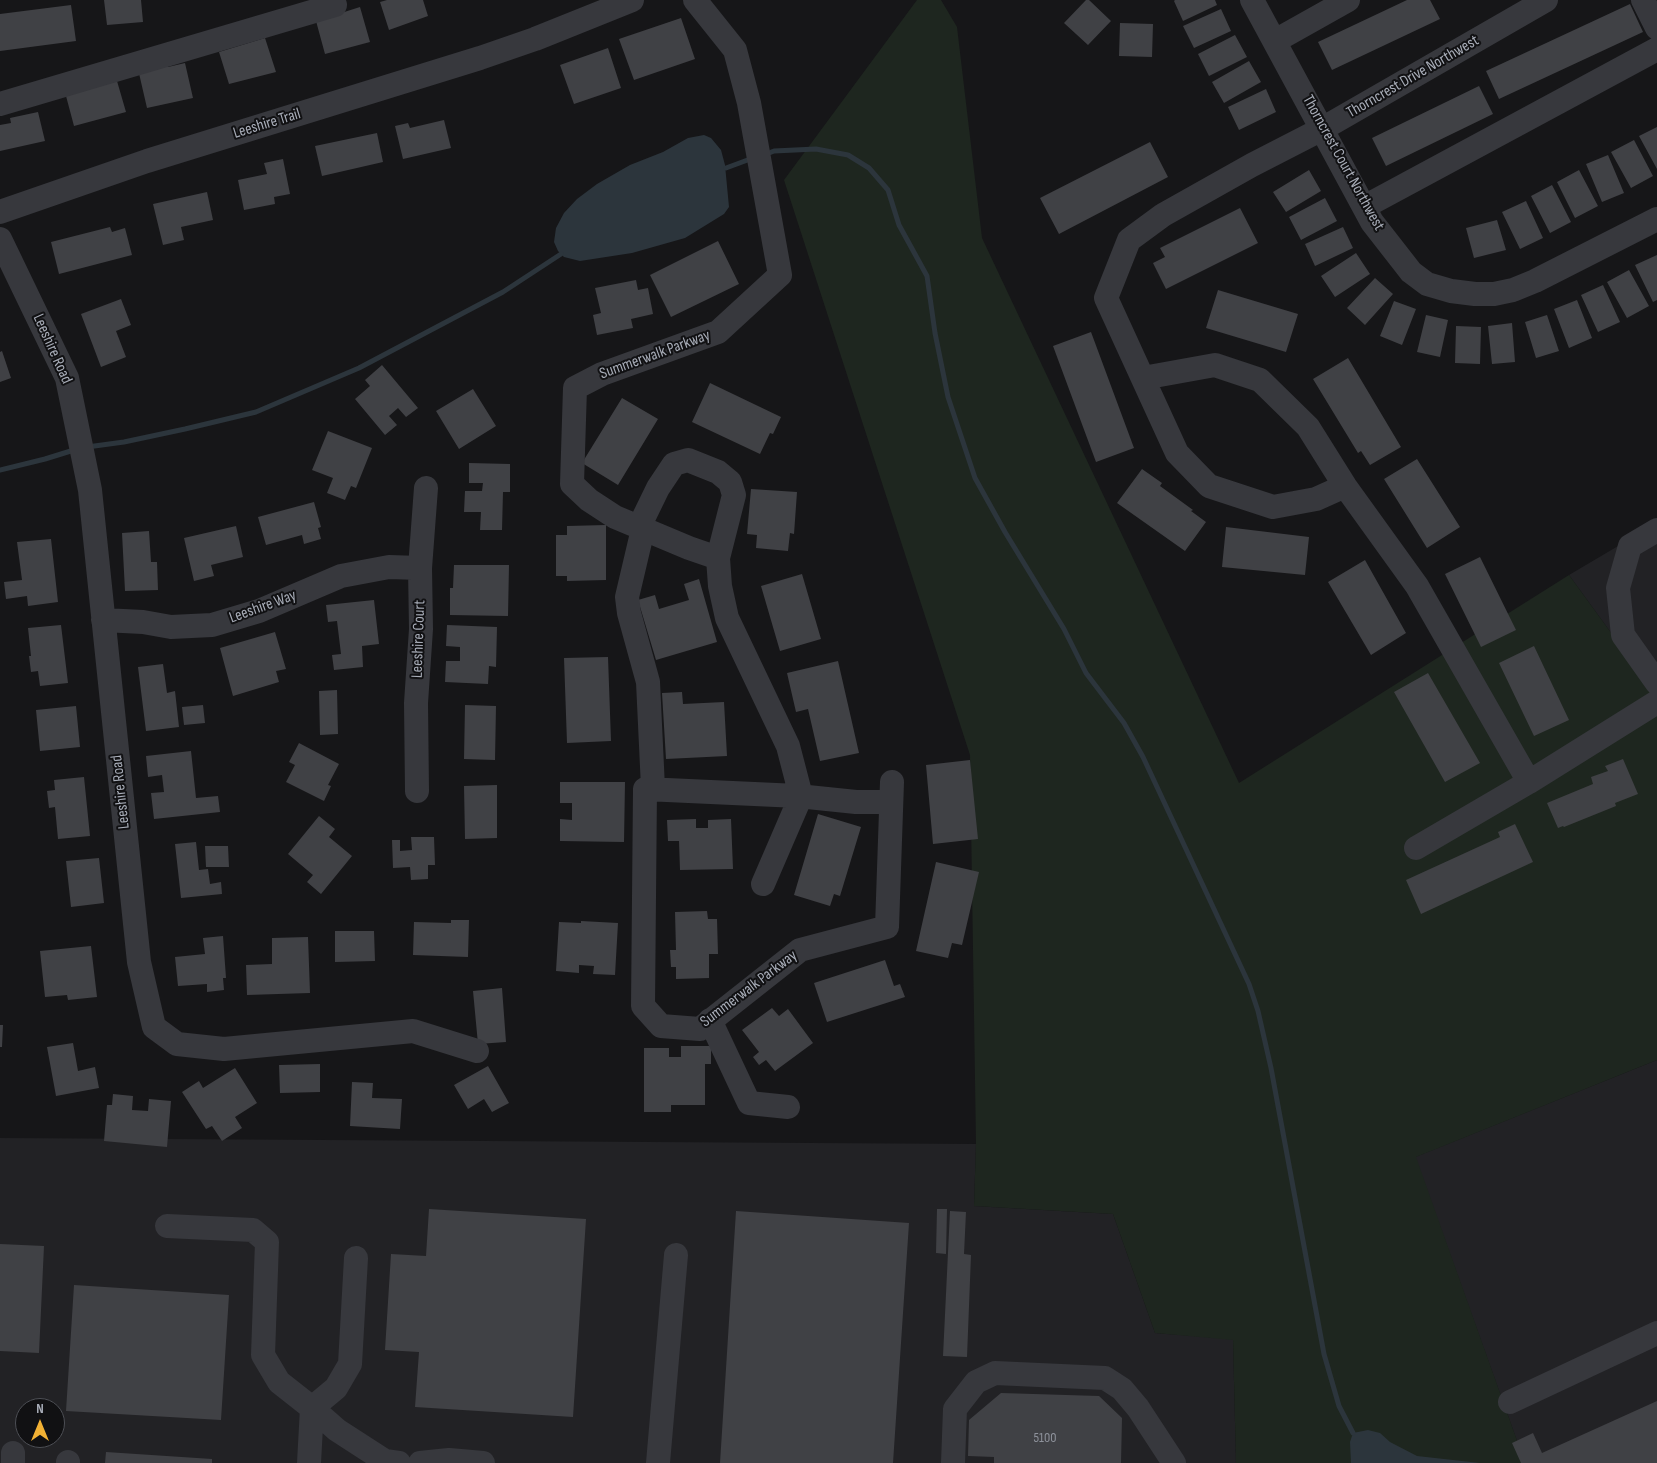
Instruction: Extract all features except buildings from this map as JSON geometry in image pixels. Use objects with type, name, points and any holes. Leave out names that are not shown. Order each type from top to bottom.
[{"type":"street","name":"Leeshire Trail","points":[[0,212],[147,161],[470,61],[535,39],[632,0]]},
{"type":"street","name":"Summerwalk Parkway","points":[[695,0],[735,50],[749,103],[780,275],[718,332],[602,374],[574,388],[572,484],[589,500],[615,517],[718,558]]},
{"type":"street","name":"Thorncrest Court Northwest","points":[[1252,0],[1372,222],[1412,272],[1427,284],[1451,291],[1475,294],[1494,294],[1513,290],[1657,219]]},
{"type":"street","points":[[1275,41],[1348,0]]},
{"type":"street","name":"Thorncrest Drive Northwest","points":[[1345,486],[1316,499],[1273,507],[1209,486],[1177,453],[1106,298],[1129,240],[1163,215],[1252,165],[1322,129],[1546,0]]},
{"type":"street","points":[[1643,0],[1657,28]]},
{"type":"street","points":[[0,104],[335,5]]},
{"type":"street","points":[[1364,207],[1657,49]]},
{"type":"street","name":"Leeshire Road","points":[[0,240],[67,378],[90,490],[139,962],[154,1027],[177,1044],[224,1049],[413,1031],[477,1051]]},
{"type":"street","points":[[1143,378],[1215,365],[1260,380],[1308,428],[1345,486],[1417,586],[1529,782]]},
{"type":"street","points":[[649,789],[648,682],[629,613],[628,597],[642,528],[640,525],[658,488],[674,464],[688,460],[718,472],[730,482],[734,496],[718,558],[720,586],[728,618],[788,746],[801,796],[763,884]]},
{"type":"street","name":"Leeshire Court","points":[[417,791],[416,703],[421,629],[420,568],[426,488]]},
{"type":"street","points":[[1657,530],[1630,546],[1618,588],[1624,634],[1657,683]]},
{"type":"street","name":"Leeshire Way","points":[[103,620],[142,622],[171,628],[212,625],[259,611],[341,576],[389,567],[420,568]]},
{"type":"street","points":[[1416,848],[1529,782],[1657,702]]},
{"type":"street","name":"Summerwalk Parkway","points":[[649,789],[801,796],[856,802],[892,792],[887,927],[800,950],[700,1029],[661,1026],[643,1006],[649,789]]},
{"type":"street","points":[[710,1020],[749,1103],[788,1107]]},
{"type":"street","points":[[167,1226],[253,1230],[267,1242],[263,1355],[279,1382],[337,1430],[385,1461],[399,1463]]},
{"type":"street","points":[[658,1463],[676,1255]]},
{"type":"street","points":[[309,1463],[312,1408],[336,1388],[350,1364],[356,1258]]},
{"type":"street","points":[[1510,1402],[1657,1333]]},
{"type":"street","points":[[953,1463],[955,1409],[976,1382],[996,1373],[1105,1378],[1122,1389],[1174,1463]]},
{"type":"street","points":[[420,1463],[449,1460],[483,1463]]},
{"type":"shaded area","points":[[917,0],[941,0],[957,27],[982,238],[1239,783],[1569,575],[1657,696],[1657,1060],[1416,1157],[1525,1463],[1236,1463],[1233,1340],[1155,1333],[1113,1214],[974,1206],[976,1144],[970,755],[784,180]]},
{"type":"shaded area","points":[[704,135],[711,138],[721,150],[725,165],[729,207],[724,214],[685,238],[632,253],[580,261],[564,257],[558,251],[554,242],[556,228],[564,213],[577,199],[597,184],[630,165],[663,152],[688,138]]},
{"type":"shaded area","points":[[1657,523],[1657,696],[1569,575]]},
{"type":"shaded area","points":[[1657,1060],[1657,1463],[1525,1463],[1415,1157]]},
{"type":"shaded area","points":[[0,1138],[976,1144],[974,1206],[1113,1214],[1155,1333],[1233,1339],[1236,1463],[0,1463]]},
{"type":"shaded area","points":[[1368,1430],[1380,1433],[1390,1442],[1417,1456],[1480,1463],[1351,1463],[1350,1442],[1353,1433]]},
{"type":"waterway","points":[[764,155],[774,151],[816,149],[848,155],[869,168],[888,190],[899,225],[927,276],[935,333],[948,397],[975,478],[1005,532],[1064,629],[1086,673],[1124,723],[1143,757],[1249,984],[1258,1011],[1271,1068],[1324,1354],[1339,1406],[1353,1433]]},
{"type":"waterway","points":[[726,168],[753,158]]},
{"type":"waterway","points":[[87,447],[124,442],[256,412],[359,368],[503,292],[561,254]]},
{"type":"waterway","points":[[0,470],[74,450]]}]
